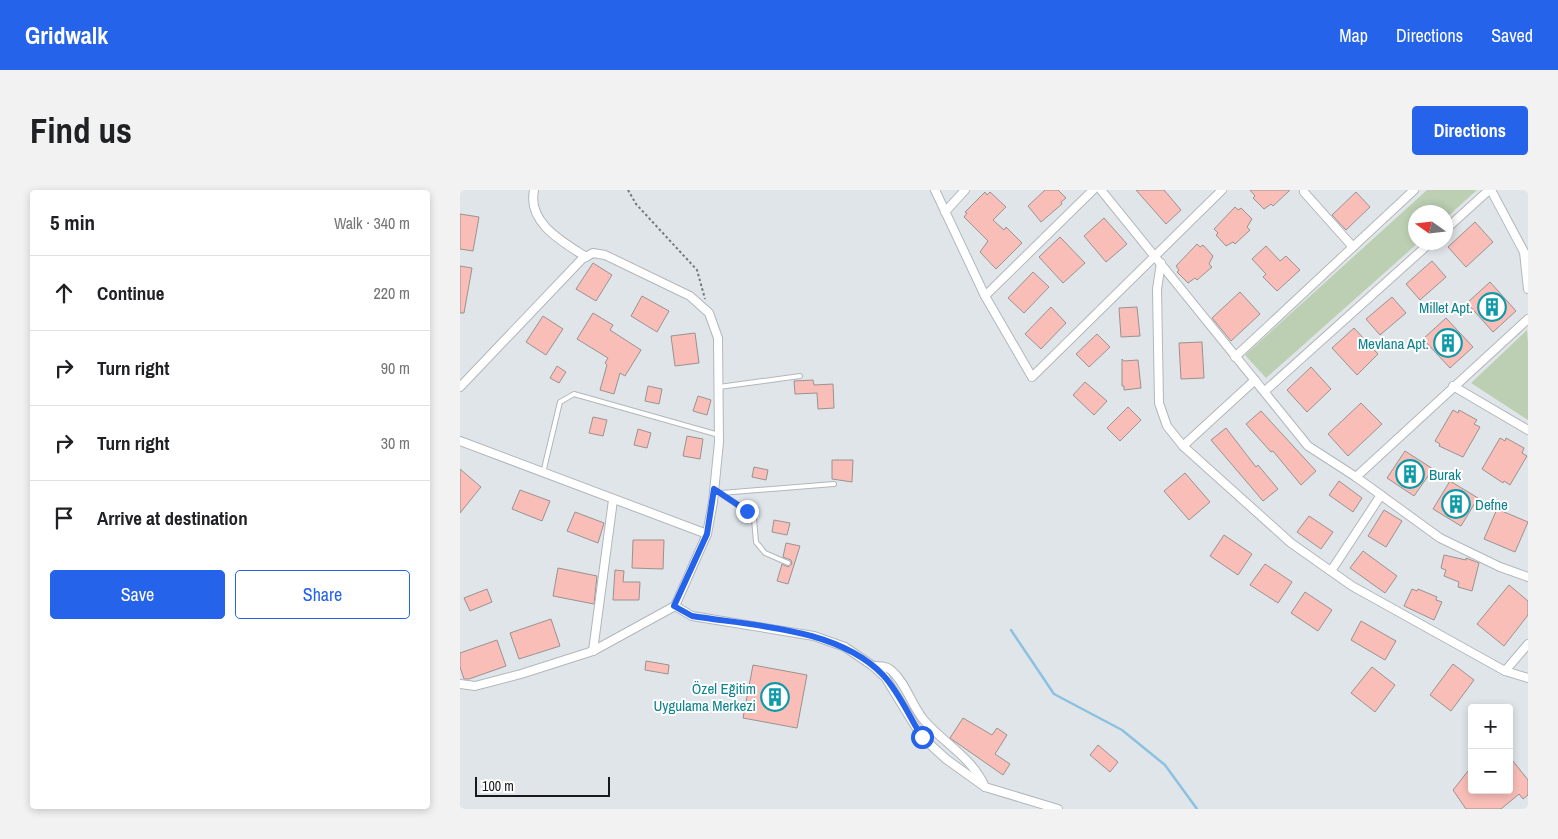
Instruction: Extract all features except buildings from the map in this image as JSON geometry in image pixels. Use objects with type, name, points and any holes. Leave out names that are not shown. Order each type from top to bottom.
[{"type":"street","points":[[534,190],[533,204],[545,226],[562,242],[586,257]]},
{"type":"street","points":[[935,190],[985,296],[1032,377],[1222,190]]},
{"type":"street","points":[[945,212],[964,190]]},
{"type":"street","points":[[985,296],[1093,190]]},
{"type":"street","points":[[1102,190],[1308,446],[1356,477],[1440,538],[1500,567],[1528,577]]},
{"type":"street","points":[[1235,357],[1414,190]]},
{"type":"street","points":[[1453,224],[1490,190],[1524,252],[1528,289]]},
{"type":"street","points":[[1304,192],[1353,247]]},
{"type":"street","points":[[1265,391],[1422,250]]},
{"type":"street","points":[[460,387],[586,257],[593,254],[605,255],[690,296],[709,313],[718,338],[719,435],[717,491],[707,534],[674,606],[593,650],[475,686],[460,684]]},
{"type":"street","points":[[1161,263],[1157,288],[1159,403],[1167,426],[1183,446],[1291,543],[1352,586],[1505,671],[1528,678]]},
{"type":"street","points":[[1356,477],[1528,319]]},
{"type":"street","points":[[1183,446],[1255,380]]},
{"type":"street","points":[[1453,386],[1528,430]]},
{"type":"street","points":[[460,442],[707,534]]},
{"type":"street","points":[[1331,571],[1381,495]]},
{"type":"street","points":[[593,650],[613,500]]},
{"type":"street","points":[[674,606],[692,616],[814,636],[845,647],[873,666],[885,677],[922,737],[946,759],[985,787],[1058,809]]},
{"type":"street","points":[[1505,671],[1528,644]]},
{"type":"street","points":[[873,666],[885,667],[891,670],[908,693],[922,717],[980,774],[985,787]]},
{"type":"lane","points":[[719,387],[800,376]]},
{"type":"lane","points":[[542,473],[560,402],[574,394],[719,435]]},
{"type":"lane","points":[[717,491],[834,484]]},
{"type":"lane","points":[[717,491],[747,511],[754,519],[756,542],[765,553],[788,563]]},
{"type":"path","points":[[628,190],[636,204],[697,270],[709,313]]},
{"type":"green space","points":[[1427,190],[1477,190],[1453,212],[1453,205],[1410,205]]},
{"type":"green space","points":[[1408,207],[1408,250],[1410,250],[1266,378],[1245,355]]},
{"type":"green space","points":[[1527,330],[1528,342],[1528,420],[1471,383]]},
{"type":"waterway","points":[[1011,630],[1054,694],[1122,730],[1165,765],[1197,809]]},
{"type":"place","name":"Millet Apt.","points":[[1492,307]]},
{"type":"place","name":"Mevlana Apt.","points":[[1448,343]]},
{"type":"place","name":"Burak","points":[[1410,474]]},
{"type":"place","name":"Defne","points":[[1456,504]]},
{"type":"place","name":"Özel Eğitim Uygulama Merkezi","points":[[775,697]]},
{"type":"route","points":[[747,511],[714,489],[707,534],[674,606],[692,616],[814,636],[845,647],[873,666],[885,677],[922,737]]}]
